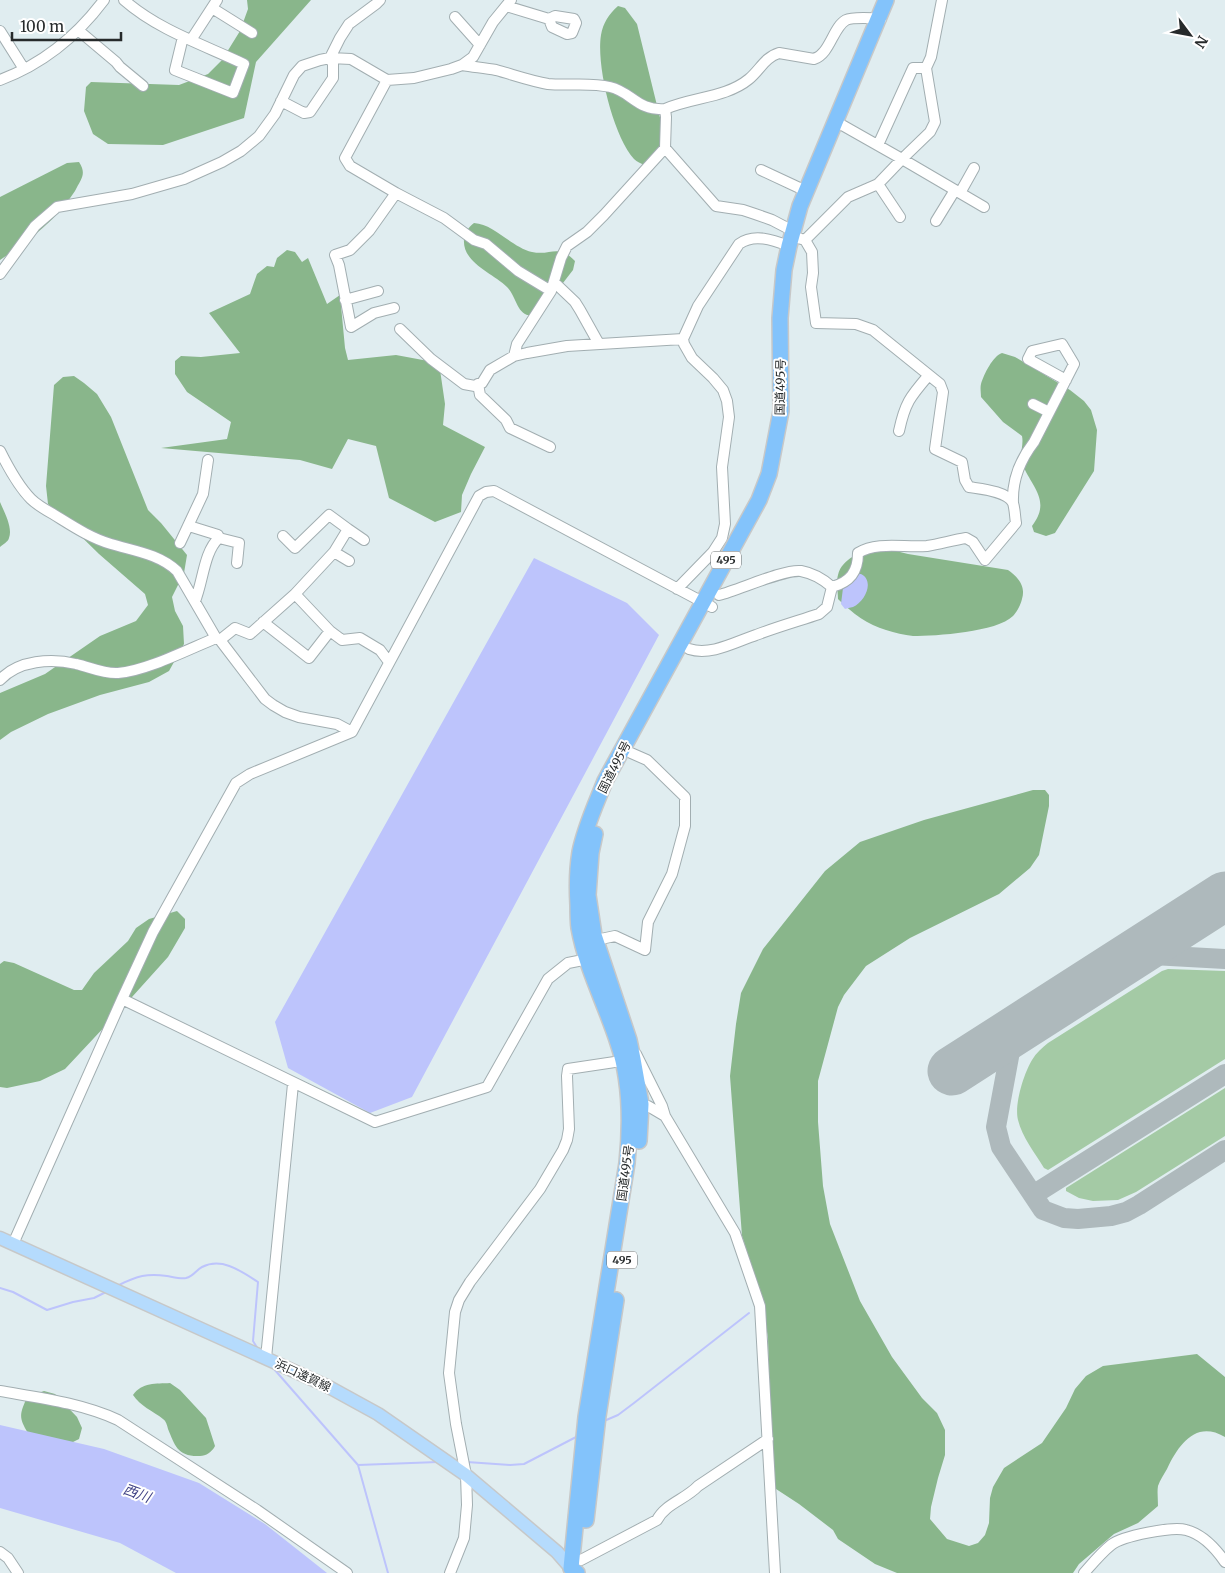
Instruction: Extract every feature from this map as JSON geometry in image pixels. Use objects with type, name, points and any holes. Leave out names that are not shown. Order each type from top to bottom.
[{"type":"highway","name":"国道495号","points":[[796,239],[882,19],[886,0]]},
{"type":"highway","name":"国道495号","points":[[592,1416],[637,1160],[641,1104],[628,1060],[619,1044],[588,959],[579,927],[577,885],[580,852],[589,820],[605,781],[769,498],[784,442],[788,414],[789,296],[800,206],[882,19],[894,0]]},
{"type":"highway","name":"国道495号","points":[[576,1569],[589,1440],[630,1135],[629,1040],[596,940],[588,895],[591,854],[598,824],[612,787],[688,649],[711,601]]},
{"type":"main road","name":"浜口遠賀線","points":[[0,1238],[327,1386],[378,1414],[466,1475],[576,1569]]},
{"type":"street","points":[[0,80],[43,59],[70,39],[104,0]]},
{"type":"street","points":[[124,0],[147,18],[187,38],[244,64],[233,93],[174,70],[187,38],[214,4],[252,33]]},
{"type":"street","points":[[330,58],[349,24],[380,0]]},
{"type":"street","points":[[677,589],[713,552],[722,538],[726,524],[722,467],[729,416],[723,390],[692,358],[683,339],[698,306],[739,244],[745,239],[754,238],[769,240],[796,239],[848,197],[878,184],[930,132],[935,122],[926,68],[931,57],[942,0]]},
{"type":"street","points":[[0,272],[35,226],[57,207],[132,194],[184,178],[222,162],[240,151],[259,136],[275,114],[294,76],[302,66],[330,58],[351,59],[387,80],[414,78],[462,65],[473,57],[493,22],[509,3],[549,19]]},
{"type":"street","points":[[455,17],[480,45]]},
{"type":"street","points":[[462,65],[495,70],[549,84],[590,84],[608,87],[617,89],[646,108],[665,110],[734,88],[750,78],[760,66],[774,55],[814,59],[819,57],[844,21],[851,18],[882,19]]},
{"type":"street","points":[[78,30],[143,86]]},
{"type":"street","points":[[0,31],[24,69]]},
{"type":"street","points":[[281,101],[304,113],[310,112],[333,78],[333,64],[330,58]]},
{"type":"street","points":[[878,145],[913,68],[926,68]]},
{"type":"street","points":[[387,80],[344,158],[350,166],[444,218],[474,240],[486,244],[518,271],[553,286],[575,302],[599,344]]},
{"type":"street","points":[[514,356],[517,344],[553,286],[561,258],[567,246],[587,232],[604,215],[665,148],[665,110]]},
{"type":"street","points":[[842,125],[984,207]]},
{"type":"street","points":[[665,148],[716,206],[742,210],[772,220],[812,252],[813,273],[811,286],[816,323],[856,324],[873,330],[940,384],[943,392],[935,449],[962,462],[965,480],[969,487],[999,493],[1013,503]]},
{"type":"street","points":[[936,221],[974,168]]},
{"type":"street","points":[[761,170],[806,191]]},
{"type":"street","points":[[878,184],[900,217]]},
{"type":"street","points":[[394,308],[374,313],[351,327],[339,265],[335,255],[350,250],[369,232],[396,193]]},
{"type":"street","points":[[346,300],[378,291]]},
{"type":"street","points":[[400,329],[431,359],[464,384],[475,386],[482,383],[490,370],[514,356],[567,346],[683,339]]},
{"type":"street","points":[[899,431],[903,412],[910,398],[928,376]]},
{"type":"street","points":[[688,649],[696,651],[723,648],[753,635],[819,614],[827,607],[832,587],[848,579],[856,570],[858,553],[866,548],[926,546],[966,538],[973,542],[985,560],[1016,523],[1012,488],[1016,472],[1066,380]]},
{"type":"street","points":[[478,384],[480,395],[506,420],[510,428],[550,447]]},
{"type":"street","points":[[1034,404],[1050,412]]},
{"type":"street","points":[[0,450],[20,485],[31,499],[77,529],[108,544],[153,556],[169,563],[177,571],[218,639],[265,699],[285,712],[299,717],[337,724],[352,732]]},
{"type":"street","points":[[180,543],[203,494],[208,460]]},
{"type":"street","points":[[12,1244],[153,932],[236,783],[250,774],[352,732],[479,496],[486,492],[494,491],[677,589],[711,601],[729,592],[786,573],[799,571],[816,576],[832,587]]},
{"type":"street","points":[[283,536],[295,548],[325,512],[364,540]]},
{"type":"street","points":[[189,526],[218,535],[219,538],[239,543],[237,563]]},
{"type":"street","points":[[0,680],[10,671],[20,667],[59,660],[106,672],[118,673],[145,667],[218,639],[235,628],[250,634],[295,594],[334,552],[348,529]]},
{"type":"street","points":[[195,601],[206,560],[214,542],[219,538]]},
{"type":"street","points":[[334,552],[349,561]]},
{"type":"street","points":[[295,594],[330,631],[342,640],[360,638],[380,650],[389,662]]},
{"type":"street","points":[[263,622],[309,658],[330,631]]},
{"type":"street","points":[[596,940],[615,936],[645,950],[648,922],[672,874],[685,826],[685,797],[647,760],[631,753]]},
{"type":"street","points":[[122,999],[293,1084],[376,1122],[487,1087],[548,979],[568,963],[588,959],[604,964]]},
{"type":"street","points":[[629,1040],[662,1106],[665,1116],[735,1233],[760,1306],[775,1573]]},
{"type":"street","points":[[450,1573],[464,1538],[467,1505],[466,1475],[449,1373],[455,1312],[458,1300],[540,1189],[563,1150],[569,1129],[568,1069],[628,1060]]},
{"type":"street","points":[[266,1358],[293,1084]]},
{"type":"street","points":[[641,1104],[665,1116]]},
{"type":"street","points":[[0,1391],[71,1404],[103,1413],[118,1420],[257,1510],[348,1573]]},
{"type":"street","points":[[576,1569],[657,1520],[660,1513],[691,1494],[698,1486],[768,1439]]},
{"type":"street","points":[[1084,1573],[1112,1543],[1146,1532],[1185,1529],[1199,1536],[1220,1554],[1225,1562]]},
{"type":"street","points":[[0,1552],[8,1558],[18,1573]]},
{"type":"green space","points":[[247,0],[311,0],[256,62],[244,118],[163,145],[108,144],[93,134],[84,111],[86,87],[91,82],[179,85],[208,74],[222,60],[240,31],[248,9]]},
{"type":"green space","points":[[618,6],[625,8],[637,24],[664,134],[660,152],[644,165],[634,159],[619,134],[608,100],[601,64],[600,48],[603,27]]},
{"type":"green space","points":[[79,162],[83,173],[68,202],[51,221],[0,260],[0,197],[67,163]]},
{"type":"green space","points":[[474,223],[489,227],[524,249],[539,253],[559,251],[575,261],[573,270],[539,314],[532,316],[522,312],[507,287],[479,267],[468,255],[464,237],[467,230]]},
{"type":"green space","points":[[287,250],[295,252],[302,262],[308,258],[327,304],[340,295],[345,348],[348,360],[396,355],[439,363],[445,404],[443,425],[485,447],[462,495],[461,512],[435,522],[389,498],[376,446],[348,439],[332,469],[300,460],[161,448],[227,439],[231,422],[187,392],[175,374],[175,361],[181,356],[201,357],[240,353],[209,313],[250,294],[257,274],[267,266],[274,267],[277,258]]},
{"type":"green space","points":[[1002,353],[1015,357],[1070,390],[1084,401],[1091,410],[1097,430],[1094,471],[1055,533],[1046,536],[1034,532],[1032,526],[1038,517],[1040,501],[1022,463],[1022,436],[1003,422],[981,397],[984,375],[992,361]]},
{"type":"green space","points":[[74,376],[97,394],[111,417],[148,510],[187,555],[184,573],[172,597],[175,611],[183,626],[184,644],[169,671],[149,682],[100,695],[48,714],[11,732],[0,740],[0,693],[45,674],[100,636],[136,621],[148,605],[145,594],[99,554],[48,504],[46,486],[54,385],[63,377]]},
{"type":"green space","points":[[0,502],[8,520],[10,534],[8,541],[0,547]]},
{"type":"green space","points":[[876,546],[908,554],[1008,570],[1018,579],[1022,586],[1021,603],[1013,616],[1005,621],[994,626],[966,632],[913,636],[879,628],[860,618],[838,599],[837,587],[838,575],[844,564],[853,556]]},
{"type":"green space","points":[[1033,790],[1045,790],[1049,795],[1049,806],[1039,855],[1030,868],[999,894],[910,938],[866,966],[844,995],[838,1007],[818,1081],[818,1122],[823,1186],[830,1224],[860,1301],[892,1357],[922,1398],[937,1413],[945,1430],[945,1455],[931,1507],[930,1519],[947,1539],[969,1546],[978,1543],[985,1535],[989,1523],[990,1498],[993,1487],[1004,1468],[1042,1443],[1066,1408],[1075,1389],[1086,1376],[1103,1366],[1197,1354],[1225,1377],[1225,1437],[1215,1432],[1205,1431],[1197,1433],[1183,1443],[1158,1486],[1158,1506],[1138,1523],[1114,1534],[1079,1564],[1073,1573],[897,1573],[875,1564],[838,1539],[833,1530],[776,1489],[771,1481],[768,1337],[758,1285],[742,1236],[730,1076],[741,993],[763,949],[825,871],[860,842],[924,820]]},
{"type":"green space","points":[[177,911],[185,919],[185,928],[168,957],[65,1069],[40,1081],[7,1088],[0,1087],[0,964],[4,961],[14,963],[74,990],[82,990],[94,973],[128,941],[136,928],[149,919]]},
{"type":"green space","points":[[1168,969],[1225,971],[1225,1059],[1048,1170],[1044,1168],[1022,1133],[1017,1114],[1021,1089],[1032,1060],[1048,1043]]},
{"type":"green space","points":[[1225,1088],[1225,1136],[1136,1192],[1118,1200],[1093,1201],[1079,1198],[1066,1191],[1066,1188]]},
{"type":"green space","points":[[170,1383],[180,1390],[206,1418],[215,1446],[207,1454],[202,1456],[187,1455],[178,1449],[165,1421],[133,1395],[145,1386]]},
{"type":"green space","points":[[44,1391],[55,1394],[77,1417],[82,1428],[79,1439],[69,1444],[28,1433],[21,1419],[27,1397]]},
{"type":"water","points":[[534,558],[627,603],[659,635],[412,1097],[370,1113],[288,1068],[275,1022]]},
{"type":"water","points":[[859,574],[865,577],[867,581],[867,591],[861,601],[853,607],[845,609],[841,604],[843,588],[851,584]]},
{"type":"water","name":"西川","points":[[0,1425],[104,1449],[199,1483],[265,1524],[327,1573],[176,1573],[120,1543],[0,1508]]},
{"type":"waterway","points":[[119,1285],[137,1277],[148,1275],[186,1278],[209,1264],[224,1264],[238,1270],[258,1282],[253,1341],[258,1349]]},
{"type":"waterway","points":[[0,1288],[13,1292],[47,1310],[94,1298],[106,1292]]},
{"type":"waterway","points":[[604,1421],[618,1415],[749,1313]]},
{"type":"waterway","points":[[274,1369],[358,1465],[388,1573]]},
{"type":"waterway","points":[[467,1462],[524,1464],[578,1436]]},
{"type":"waterway","points":[[358,1465],[438,1462]]},
{"type":"taxiway","points":[[1134,954],[1225,959]]},
{"type":"taxiway","points":[[1014,1030],[996,1127],[1001,1147],[1043,1210],[1064,1218],[1078,1219],[1111,1216],[1126,1212],[1225,1150]]},
{"type":"taxiway","points":[[1033,1195],[1225,1074]]},
{"type":"runway","points":[[952,1071],[1225,896]]}]
